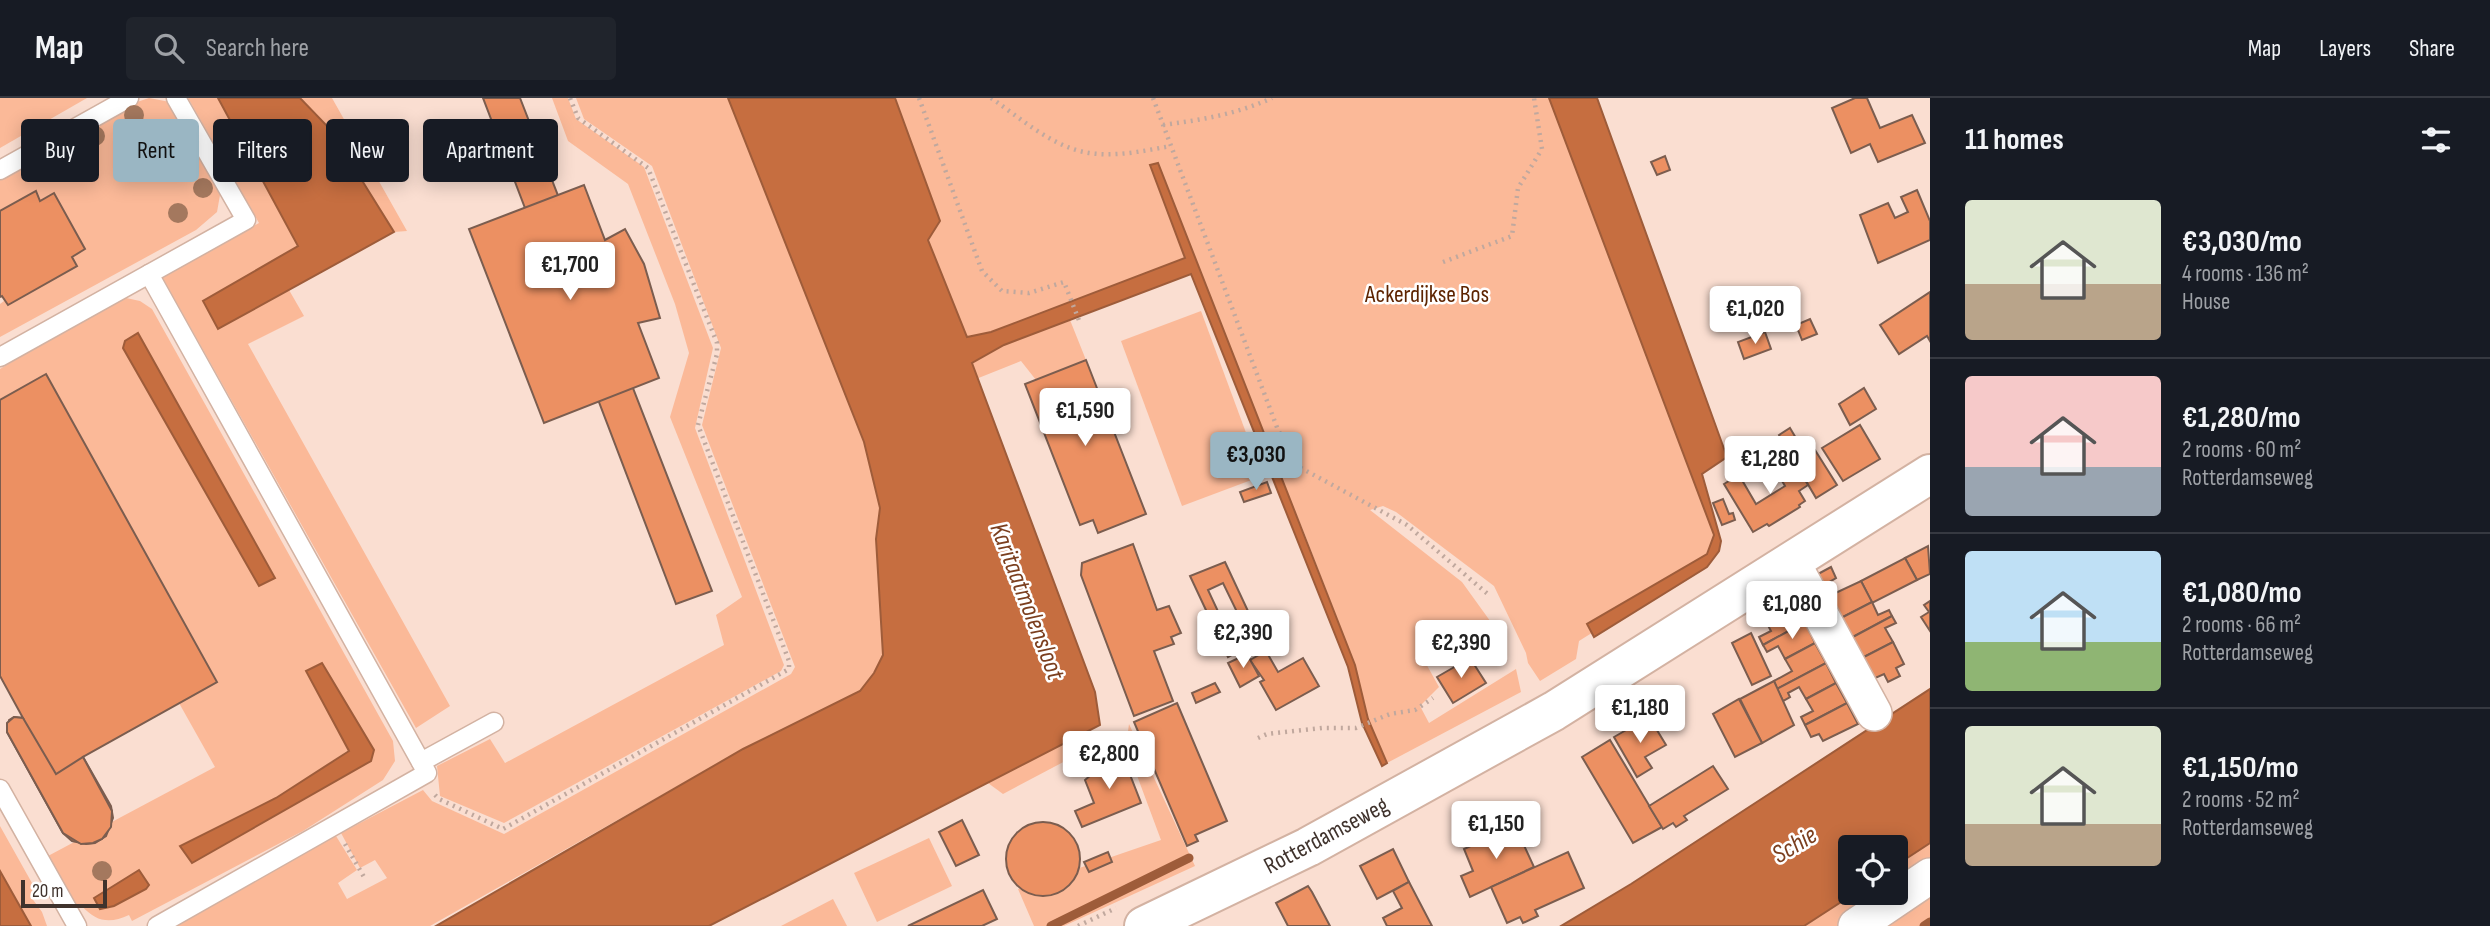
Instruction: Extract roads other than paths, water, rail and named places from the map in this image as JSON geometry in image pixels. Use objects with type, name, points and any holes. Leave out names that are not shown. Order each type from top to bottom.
[{"type":"street","name":"Rotterdamseweg","points":[[1144,926],[1307,847],[1554,712],[1930,474]]},
{"type":"street","points":[[1792,562],[1874,713]]},
{"type":"street","points":[[1856,926],[1930,876]]},
{"type":"lane","points":[[0,170],[129,98]]},
{"type":"lane","points":[[0,357],[246,219],[176,98]]},
{"type":"lane","points":[[149,274],[420,769]]},
{"type":"lane","points":[[157,926],[334,825],[494,722]]},
{"type":"lane","points":[[0,789],[77,926]]},
{"type":"water","points":[[218,98],[300,98],[326,125],[326,182],[363,182],[394,232],[218,329],[203,301],[298,246],[263,182],[312,182],[312,119],[229,119]]},
{"type":"water","name":"Karitaatmolensloot","points":[[728,98],[895,98],[940,221],[928,240],[967,337],[991,332],[1185,258],[1150,165],[1158,163],[1355,665],[1368,719],[1387,763],[1382,766],[1362,723],[1348,667],[1191,274],[1004,345],[972,363],[1095,692],[1100,725],[709,926],[436,926],[743,749],[860,691],[874,673],[883,655],[876,539],[880,508],[864,442]]},
{"type":"water","points":[[1549,98],[1597,98],[1727,457],[1702,474],[1721,541],[1719,551],[1707,567],[1594,637],[1587,624],[1707,554],[1714,535]]},
{"type":"water","points":[[138,333],[275,578],[259,586],[123,348],[125,341]]},
{"type":"water","points":[[322,663],[374,750],[371,761],[192,863],[180,846],[276,798],[349,751],[306,671]]},
{"type":"water","name":"Schie","points":[[1930,689],[1930,843],[1908,857],[1908,835],[1838,835],[1838,904],[1804,926],[1561,926],[1631,884]]},
{"type":"water","points":[[139,870],[149,885],[146,889],[114,906],[100,909],[94,898]]},
{"type":"water","points":[[0,871],[31,926],[0,926]]},
{"type":"waterway","points":[[1051,926],[1189,858]]},
{"type":"waterway","points":[[1924,926],[1930,922]]},
{"type":"park label","name":"Ackerdijkse Bos","points":[[1427,294]]}]
